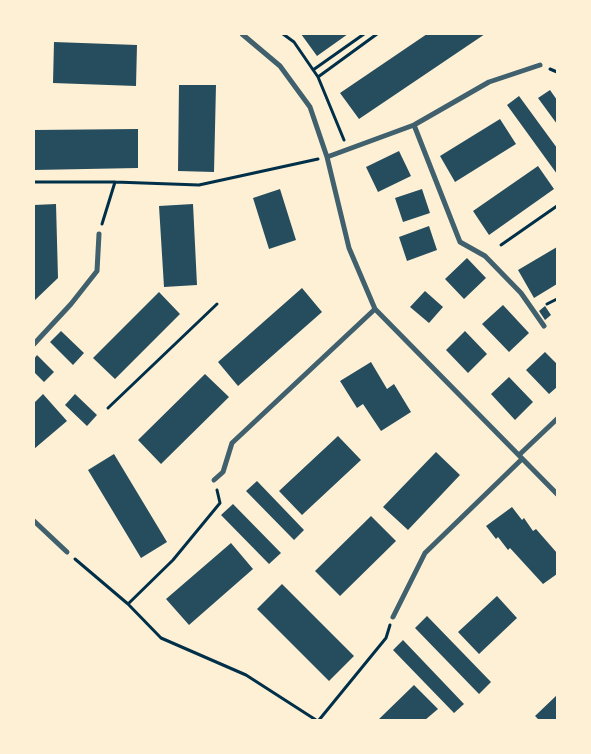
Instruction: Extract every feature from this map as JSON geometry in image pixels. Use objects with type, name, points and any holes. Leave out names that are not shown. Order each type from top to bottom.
[{"type":"street","points":[[242,34],[280,66],[310,107],[327,157],[349,248],[375,309],[557,494]]},
{"type":"street","points":[[327,157],[414,124],[489,82],[540,65]]},
{"type":"street","points":[[414,124],[460,242],[485,256],[521,293],[544,326]]},
{"type":"street","points":[[34,344],[72,304],[97,271],[100,234]]},
{"type":"street","points":[[214,480],[223,472],[232,443],[375,309]]},
{"type":"street","points":[[393,617],[425,553],[557,419]]},
{"type":"street","points":[[34,521],[67,552]]},
{"type":"path","points":[[283,34],[294,42],[318,77],[348,149]]},
{"type":"path","points":[[313,70],[364,34]]},
{"type":"path","points":[[318,77],[377,34]]},
{"type":"path","points":[[34,182],[115,182],[199,186],[327,157]]},
{"type":"path","points":[[100,234],[115,182]]},
{"type":"path","points":[[501,245],[557,206]]},
{"type":"path","points":[[546,304],[557,299]]},
{"type":"path","points":[[108,408],[218,304]]},
{"type":"path","points":[[128,604],[173,560],[220,504],[214,480]]},
{"type":"path","points":[[67,552],[128,604],[161,638],[246,675],[318,720],[386,638],[393,617]]},
{"type":"building","points":[[301,34],[348,34],[317,56]]},
{"type":"building","points":[[427,34],[485,34],[359,119],[340,93]]},
{"type":"building","points":[[54,42],[137,45],[136,86],[53,83]]},
{"type":"building","points":[[179,85],[216,85],[214,172],[178,171]]},
{"type":"building","points":[[550,90],[557,100],[557,124],[538,98]]},
{"type":"building","points":[[519,96],[557,148],[557,174],[507,105]]},
{"type":"building","points":[[500,119],[516,144],[455,182],[440,156]]},
{"type":"building","points":[[138,129],[138,168],[34,170],[34,130]]},
{"type":"building","points":[[399,151],[411,176],[378,192],[366,167]]},
{"type":"building","points":[[538,166],[554,189],[489,235],[473,211]]},
{"type":"building","points":[[280,189],[296,240],[269,249],[253,198]]},
{"type":"building","points":[[422,189],[430,213],[403,222],[395,198]]},
{"type":"building","points":[[56,204],[58,278],[34,301],[34,205]]},
{"type":"building","points":[[193,204],[197,285],[164,287],[159,206]]},
{"type":"building","points":[[429,226],[437,250],[407,261],[399,237]]},
{"type":"building","points":[[557,247],[557,284],[534,298],[518,270]]},
{"type":"building","points":[[467,258],[486,278],[464,299],[445,279]]},
{"type":"building","points":[[302,288],[322,312],[238,386],[218,362]]},
{"type":"building","points":[[425,291],[443,307],[429,323],[410,307]]},
{"type":"building","points":[[159,292],[180,314],[115,379],[93,358]]},
{"type":"building","points":[[503,305],[529,333],[509,352],[482,324]]},
{"type":"building","points":[[545,306],[551,315],[545,320],[539,311]]},
{"type":"building","points":[[61,331],[84,353],[73,365],[50,342]]},
{"type":"building","points":[[465,331],[487,354],[468,373],[446,350]]},
{"type":"building","points":[[545,352],[557,364],[557,387],[549,394],[526,370]]},
{"type":"building","points":[[37,355],[54,372],[44,382],[34,372],[34,359]]},
{"type":"building","points":[[371,362],[387,389],[394,384],[411,412],[381,431],[363,404],[357,408],[340,381]]},
{"type":"building","points":[[205,374],[229,397],[161,464],[138,440]]},
{"type":"building","points":[[509,377],[533,402],[515,420],[491,394]]},
{"type":"building","points":[[43,394],[67,421],[34,449],[34,403]]},
{"type":"building","points":[[75,394],[97,415],[87,426],[65,405]]},
{"type":"building","points":[[338,436],[361,460],[302,515],[279,491]]},
{"type":"building","points":[[436,452],[460,475],[408,530],[383,507]]},
{"type":"building","points":[[114,454],[167,542],[141,558],[88,470]]},
{"type":"building","points":[[257,481],[304,530],[294,540],[246,491]]},
{"type":"building","points":[[233,504],[281,553],[269,564],[221,515]]},
{"type":"building","points":[[512,507],[522,520],[524,518],[533,531],[536,529],[557,553],[557,574],[543,584],[510,548],[508,550],[498,537],[496,539],[486,526]]},
{"type":"building","points":[[371,516],[396,541],[340,596],[315,571]]},
{"type":"building","points":[[231,543],[253,569],[189,625],[166,599]]},
{"type":"building","points":[[282,584],[354,656],[329,681],[257,609]]},
{"type":"building","points":[[497,596],[517,618],[479,654],[458,632]]},
{"type":"building","points":[[427,616],[491,682],[479,694],[415,628]]},
{"type":"building","points":[[403,640],[464,704],[454,713],[393,650]]},
{"type":"building","points":[[414,685],[438,709],[425,720],[378,720]]},
{"type":"building","points":[[557,695],[557,720],[539,720],[535,716]]}]
